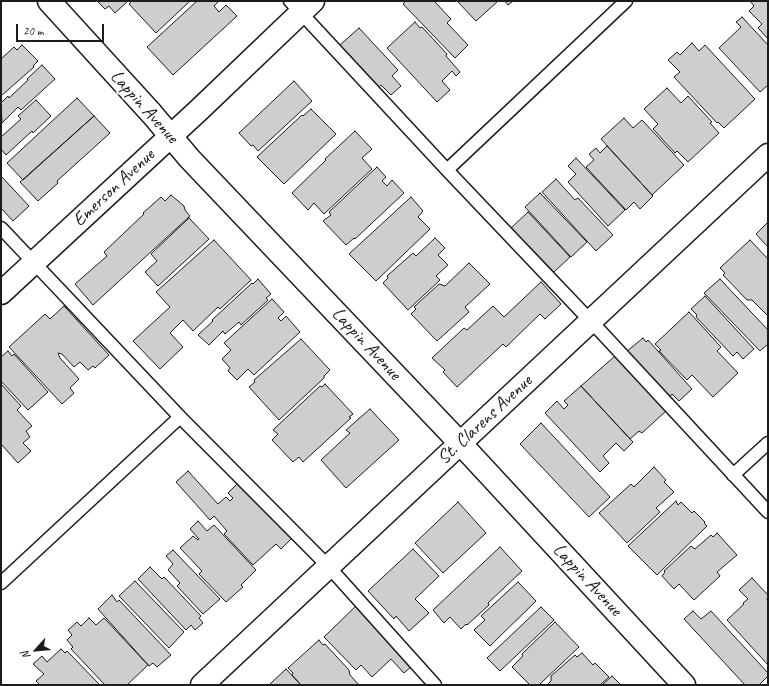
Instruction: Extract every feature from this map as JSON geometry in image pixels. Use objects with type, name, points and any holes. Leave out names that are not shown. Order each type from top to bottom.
[{"type":"street","name":"Lappin Avenue","points":[[49,1],[189,158],[460,443],[684,685]]},
{"type":"street","name":"Emerson Avenue","points":[[1,293],[170,136],[301,5]]},
{"type":"street","name":"St. Clarens Avenue","points":[[202,685],[768,156]]},
{"type":"lane","points":[[447,170],[626,1]]},
{"type":"lane","points":[[301,5],[447,170],[768,512]]},
{"type":"lane","points":[[1,228],[180,417],[329,567],[435,685]]},
{"type":"lane","points":[[1,583],[180,417]]},
{"type":"lane","points":[[733,476],[768,443]]},
{"type":"building","points":[[97,1],[128,1],[115,13],[109,6],[105,9]]},
{"type":"building","points":[[132,1],[190,1],[156,33],[129,4]]},
{"type":"building","points":[[197,1],[219,1],[214,6],[219,12],[226,5],[237,16],[173,75],[147,47]]},
{"type":"building","points":[[406,1],[434,1],[451,19],[447,23],[468,45],[455,58],[403,4]]},
{"type":"building","points":[[457,1],[496,1],[497,2],[476,21]]},
{"type":"building","points":[[505,1],[513,1],[508,5]]},
{"type":"building","points":[[750,1],[768,1],[768,39],[758,28],[762,24],[749,11],[754,6]]},
{"type":"building","points":[[742,17],[768,45],[768,85],[760,92],[719,48],[741,27],[736,22]]},
{"type":"building","points":[[415,22],[420,28],[422,27],[447,54],[446,56],[460,72],[456,76],[452,71],[442,81],[450,90],[437,102],[387,48]]},
{"type":"building","points":[[359,28],[398,70],[392,76],[401,86],[391,95],[381,85],[379,87],[340,45]]},
{"type":"building","points":[[692,43],[699,51],[705,45],[755,99],[724,128],[718,122],[717,123],[674,77],[680,72],[668,60],[677,52],[680,55]]},
{"type":"building","points":[[22,45],[38,61],[33,66],[34,67],[1,96],[1,59],[14,47],[17,50]]},
{"type":"building","points":[[42,65],[55,79],[21,110],[18,107],[2,123],[1,103],[8,96],[9,98]]},
{"type":"building","points":[[294,81],[312,101],[258,151],[239,133]]},
{"type":"building","points":[[667,88],[681,103],[688,96],[712,122],[710,123],[719,133],[688,162],[677,151],[675,153],[653,129],[658,124],[644,109]]},
{"type":"building","points":[[77,98],[94,116],[23,180],[7,163]]},
{"type":"building","points":[[36,100],[51,116],[6,155],[1,149],[1,137],[21,119],[18,116]]},
{"type":"building","points":[[311,109],[336,134],[284,184],[257,157],[302,115],[303,116]]},
{"type":"building","points":[[94,116],[110,133],[57,181],[58,183],[38,201],[20,182]]},
{"type":"building","points":[[624,118],[633,128],[642,120],[684,165],[652,195],[601,139]]},
{"type":"building","points":[[355,131],[372,149],[362,158],[372,169],[324,214],[314,203],[308,210],[292,193]]},
{"type":"building","points":[[607,146],[653,196],[640,209],[634,202],[626,210],[586,167],[594,160],[589,154],[596,148],[600,153]]},
{"type":"building","points":[[576,158],[625,210],[608,226],[568,182],[576,174],[568,166]]},
{"type":"building","points":[[377,167],[386,177],[382,181],[387,186],[392,180],[404,193],[355,239],[354,238],[346,245],[323,221],[331,215],[329,212]]},
{"type":"building","points":[[1,176],[29,206],[13,221],[1,208]]},
{"type":"building","points":[[556,179],[575,200],[578,198],[613,235],[596,251],[542,192]]},
{"type":"building","points":[[540,193],[587,242],[571,257],[525,207]]},
{"type":"building","points":[[171,195],[184,206],[185,210],[190,216],[93,305],[75,284],[107,256],[104,252],[144,214],[143,213],[161,197],[165,201]]},
{"type":"building","points":[[411,197],[423,211],[418,217],[430,229],[376,281],[349,254]]},
{"type":"building","points":[[528,212],[570,257],[554,272],[511,228]]},
{"type":"building","points":[[189,218],[209,239],[158,286],[145,272],[157,261],[151,254]]},
{"type":"building","points":[[768,222],[768,247],[756,234]]},
{"type":"building","points":[[435,238],[445,248],[438,255],[448,265],[436,276],[440,280],[408,310],[383,283],[388,278],[387,276],[413,253],[416,256]]},
{"type":"building","points":[[214,240],[251,280],[220,309],[218,307],[193,331],[183,320],[170,333],[183,347],[160,369],[133,341],[170,307],[156,292]]},
{"type":"building","points":[[750,240],[768,259],[767,315],[752,300],[747,300],[723,275],[725,273],[720,268]]},
{"type":"building","points":[[469,263],[490,284],[465,307],[469,312],[437,341],[411,314],[416,309],[414,307],[439,284],[445,286]]},
{"type":"building","points":[[258,279],[271,294],[266,298],[268,300],[241,325],[239,322],[225,334],[223,331],[209,345],[198,335],[213,321],[212,320]]},
{"type":"building","points":[[720,279],[768,330],[768,344],[760,351],[704,293]]},
{"type":"building","points":[[541,282],[561,304],[545,319],[540,314],[506,347],[503,344],[457,387],[443,372],[445,370],[432,358],[464,328],[467,330],[493,306],[504,317]]},
{"type":"building","points":[[705,296],[754,349],[743,359],[737,352],[733,356],[696,317],[697,315],[691,309]]},
{"type":"building","points":[[272,299],[284,312],[278,318],[281,321],[286,316],[300,332],[254,375],[248,369],[237,380],[228,371],[230,368],[222,359],[231,350],[224,343]]},
{"type":"building","points":[[64,306],[109,355],[95,368],[93,366],[88,370],[80,362],[74,367],[62,354],[58,353],[60,358],[79,379],[70,388],[74,393],[62,404],[9,347],[45,314],[50,319]]},
{"type":"building","points":[[689,312],[721,347],[717,351],[738,373],[713,397],[692,375],[687,380],[659,351],[661,350],[655,344]]},
{"type":"building","points":[[643,338],[646,342],[648,340],[692,389],[679,401],[672,394],[669,398],[626,352]]},
{"type":"building","points":[[301,339],[330,370],[324,378],[279,420],[249,387],[255,382],[254,380]]},
{"type":"building","points":[[8,351],[12,356],[14,354],[48,392],[28,410],[1,381],[1,357]]},
{"type":"building","points":[[615,356],[666,411],[642,433],[639,431],[630,439],[581,386]]},
{"type":"building","points":[[1,384],[21,406],[17,410],[32,426],[26,431],[30,437],[23,443],[31,451],[18,463],[1,444]]},
{"type":"building","points":[[325,384],[353,414],[349,417],[351,418],[303,462],[299,457],[293,462],[272,440],[278,434],[273,430],[320,386],[322,387]]},
{"type":"building","points":[[581,386],[633,442],[624,451],[616,443],[603,456],[609,463],[600,472],[545,413],[557,401],[564,409],[568,405],[564,401]]},
{"type":"building","points":[[370,409],[399,440],[346,488],[321,460],[350,433],[346,430]]},
{"type":"building","points":[[541,423],[610,497],[589,517],[520,444]]},
{"type":"building","points":[[654,467],[666,480],[664,482],[674,492],[656,508],[660,512],[627,543],[599,513],[631,484],[634,487]]},
{"type":"building","points":[[188,471],[218,504],[226,497],[230,501],[233,498],[228,493],[240,481],[293,537],[281,549],[276,544],[253,565],[224,534],[227,531],[214,516],[210,520],[176,482]]},
{"type":"building","points":[[676,501],[678,505],[681,502],[692,513],[694,511],[707,526],[657,575],[628,546]]},
{"type":"building","points":[[458,502],[486,533],[443,573],[415,543]]},
{"type":"building","points":[[198,521],[207,531],[214,525],[256,570],[241,585],[243,587],[226,602],[199,574],[202,571],[180,548],[193,536],[198,540],[199,539],[190,529]]},
{"type":"building","points":[[717,533],[737,555],[717,572],[720,576],[694,600],[679,584],[674,589],[662,576],[665,572],[664,571],[691,546],[695,549],[711,535],[713,537]]},
{"type":"building","points":[[500,547],[522,571],[488,603],[489,605],[461,629],[450,617],[444,623],[433,610]]},
{"type":"building","points":[[413,549],[439,576],[415,599],[429,613],[409,631],[396,616],[394,619],[368,591]]},
{"type":"building","points":[[173,550],[220,599],[203,614],[177,586],[180,583],[168,570],[173,564],[166,556]]},
{"type":"building","points":[[150,567],[162,579],[164,577],[201,616],[199,618],[203,623],[195,630],[191,625],[186,630],[138,579]]},
{"type":"building","points":[[752,578],[768,595],[768,665],[727,620],[748,599],[739,590]]},
{"type":"building","points":[[135,581],[184,632],[169,648],[119,596]]},
{"type":"building","points":[[518,582],[536,601],[490,646],[474,630],[485,620],[481,616]]},
{"type":"building","points":[[112,595],[117,602],[119,600],[171,655],[157,667],[153,663],[149,666],[98,609]]},
{"type":"building","points":[[357,605],[413,665],[404,673],[391,659],[372,677],[361,665],[356,670],[324,637]]},
{"type":"building","points":[[541,607],[554,620],[500,671],[487,658]]},
{"type":"building","points":[[693,611],[701,619],[711,611],[768,673],[768,676],[759,685],[745,685],[684,619]]},
{"type":"building","points":[[89,618],[96,625],[104,618],[148,665],[127,685],[105,685],[71,649],[73,647],[67,640],[72,635],[68,630],[77,622],[81,626]]},
{"type":"building","points":[[555,622],[579,647],[539,685],[530,685],[512,667],[523,656],[522,654]]},
{"type":"building","points":[[319,640],[323,645],[325,644],[349,670],[350,675],[359,685],[301,685],[292,675],[293,673],[288,668]]},
{"type":"building","points":[[61,649],[65,653],[67,651],[100,685],[40,685],[36,681],[44,674],[33,664],[42,656],[47,662]]},
{"type":"building","points":[[582,653],[593,665],[595,663],[609,677],[600,685],[547,685],[551,681],[551,676],[575,655],[577,657]]},
{"type":"building","points":[[286,669],[301,685],[269,685]]},
{"type":"building","points":[[612,676],[621,685],[602,685]]}]
